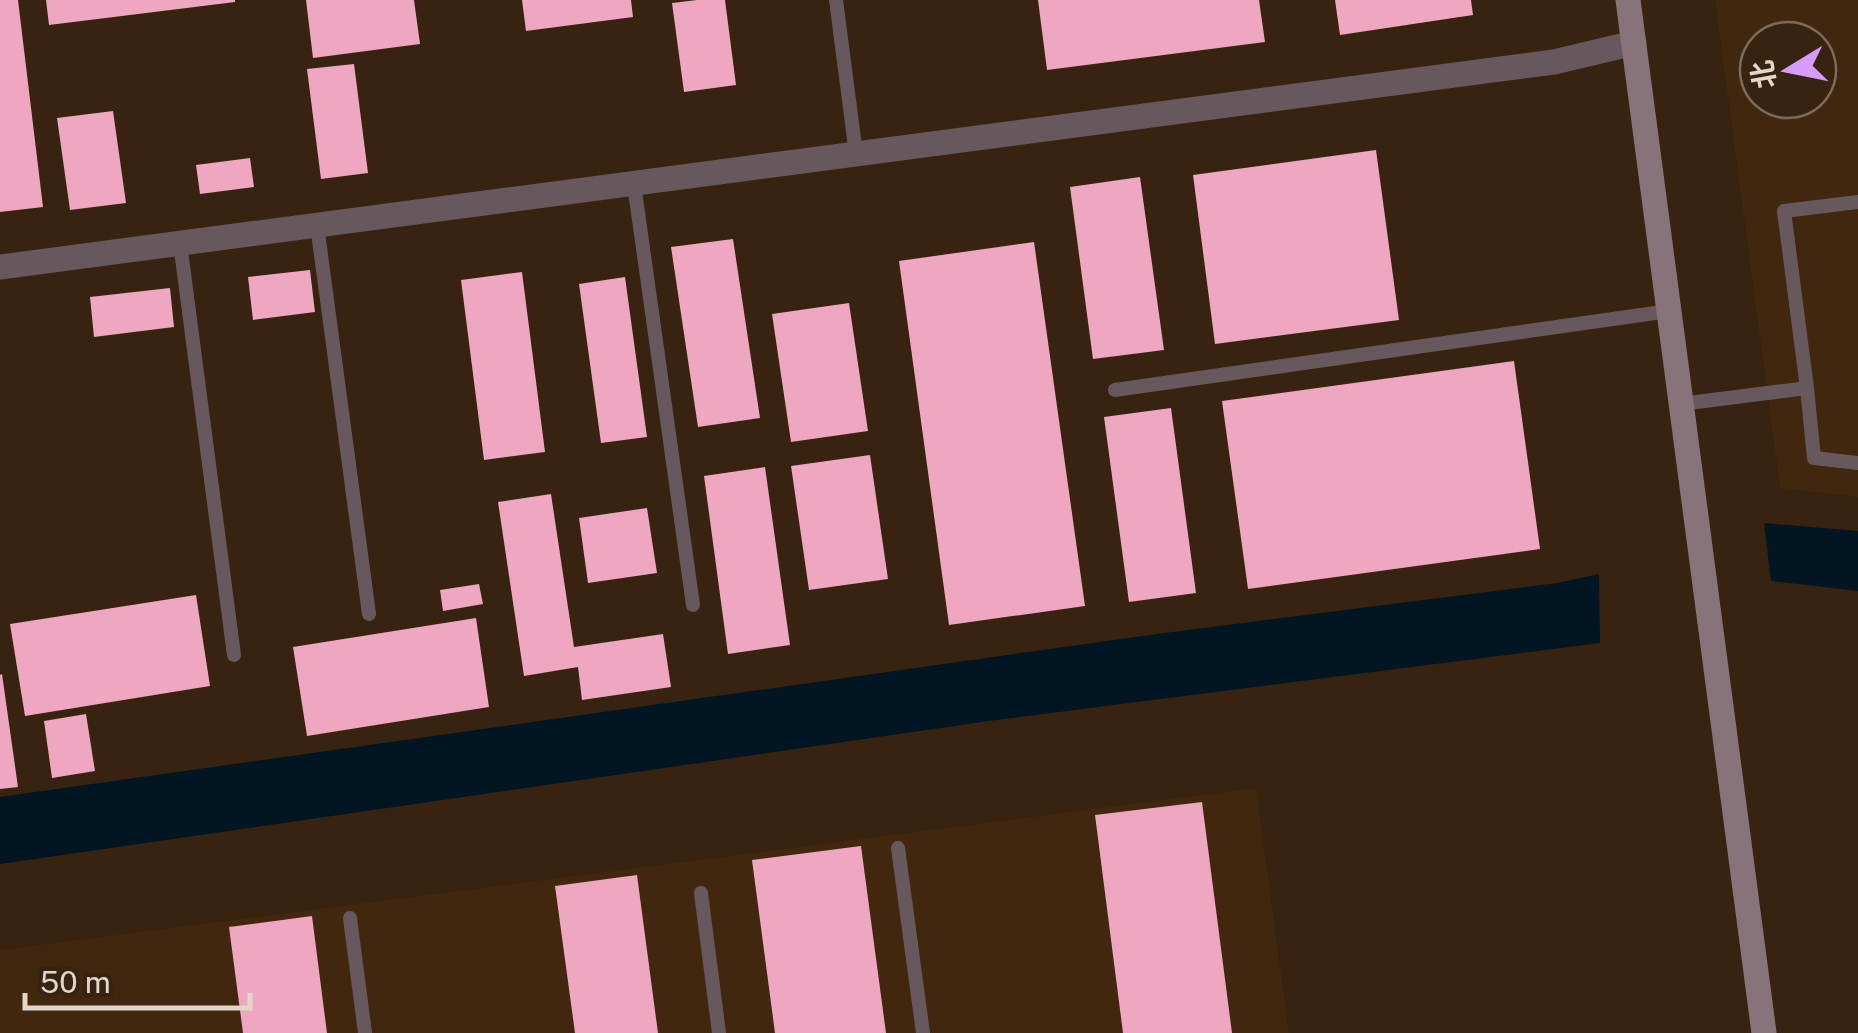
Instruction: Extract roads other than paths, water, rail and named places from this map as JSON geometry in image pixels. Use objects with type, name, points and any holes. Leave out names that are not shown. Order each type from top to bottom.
[{"type":"street","points":[[1628,0],[1764,1033]]},
{"type":"street","points":[[0,267],[1554,62],[1634,42]]},
{"type":"lane","points":[[836,0],[856,154]]},
{"type":"lane","points":[[634,184],[693,605]]},
{"type":"lane","points":[[1858,202],[1784,212],[1814,458],[1858,463]]},
{"type":"lane","points":[[317,225],[369,614]]},
{"type":"lane","points":[[180,244],[234,655]]},
{"type":"lane","points":[[1115,390],[1669,311]]},
{"type":"lane","points":[[1682,404],[1807,388]]},
{"type":"lane","points":[[898,848],[923,1033]]},
{"type":"lane","points":[[701,894],[719,1033]]},
{"type":"lane","points":[[350,918],[366,1033]]},
{"type":"water","points":[[1764,523],[1858,531],[1858,591],[1771,581]]},
{"type":"water","points":[[1599,574],[1600,643],[996,720],[0,864],[0,797],[1157,634],[1557,583]]}]
